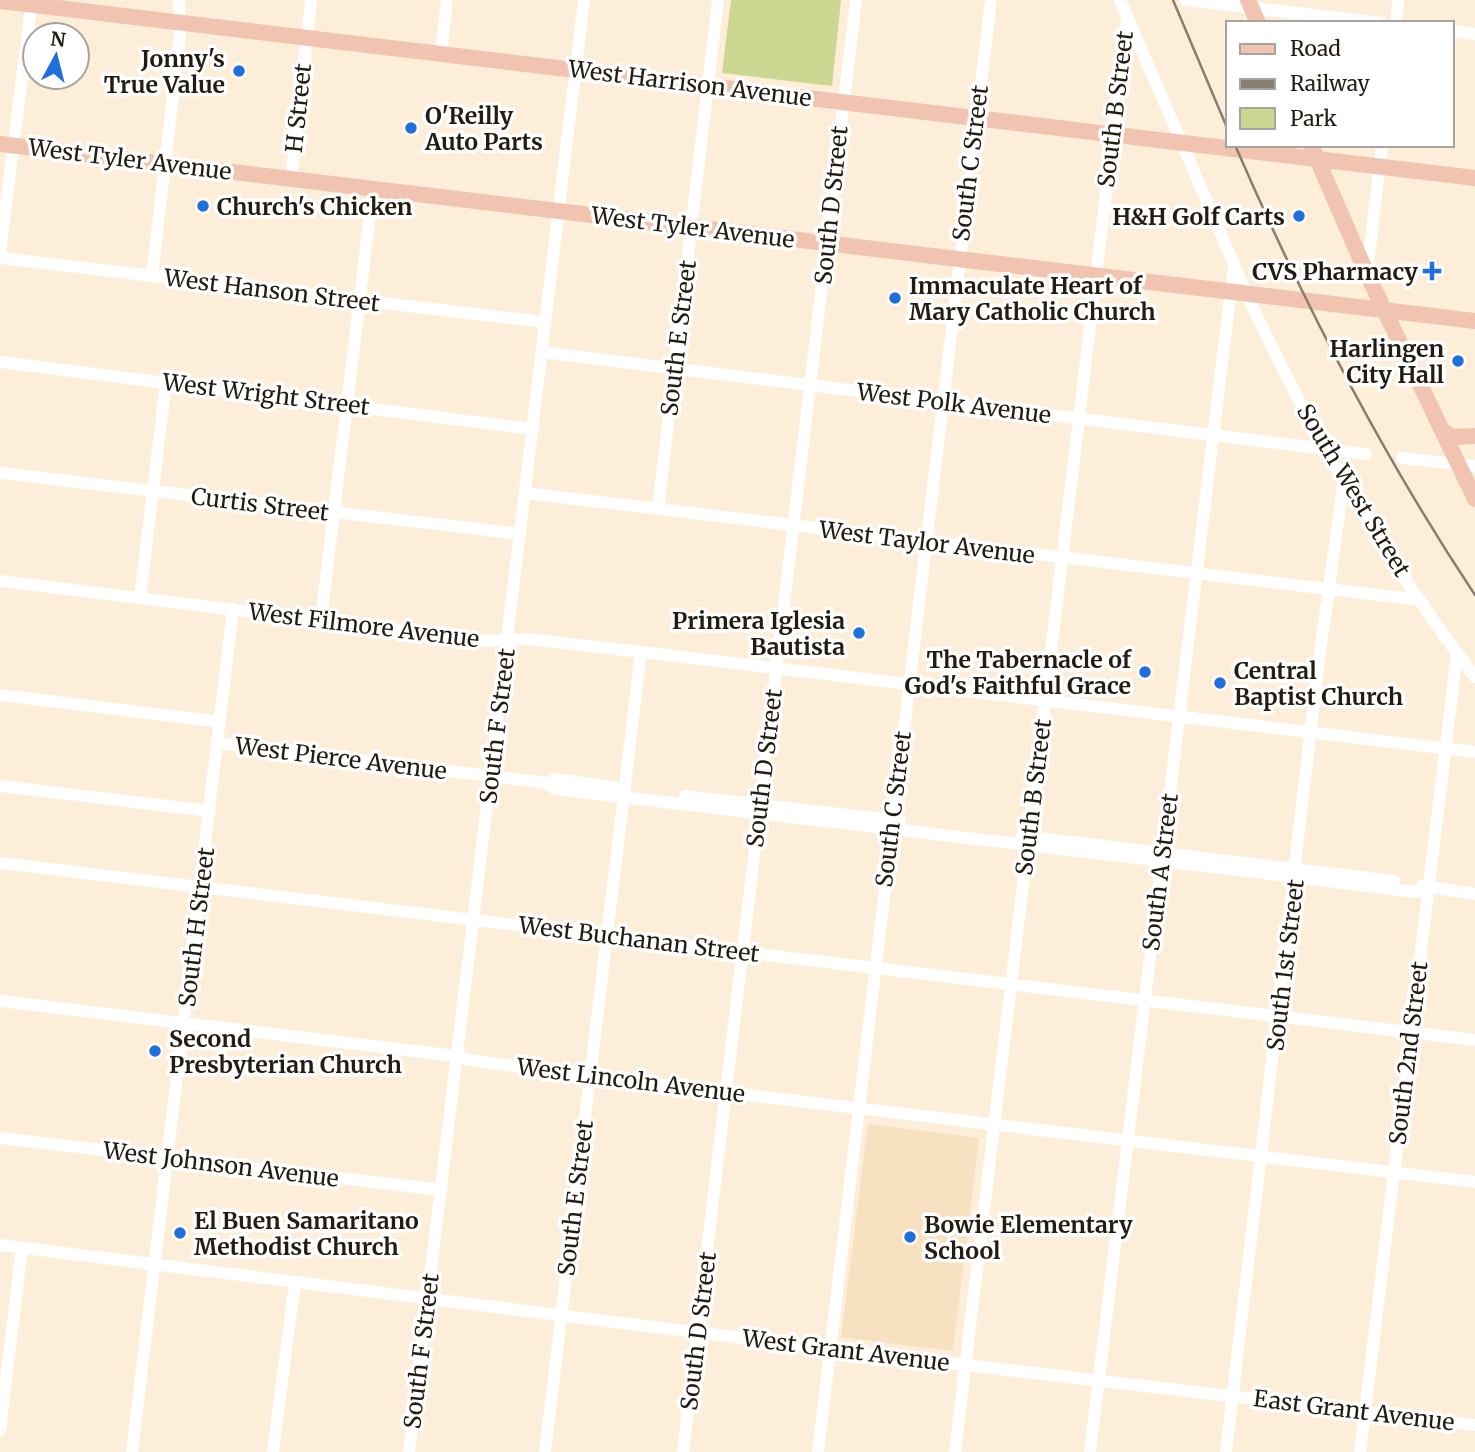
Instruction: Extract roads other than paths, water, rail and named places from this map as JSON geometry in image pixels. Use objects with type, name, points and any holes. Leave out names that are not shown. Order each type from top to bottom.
[{"type":"main road","name":"West Harrison Avenue","points":[[0,1],[31,2],[1183,143],[1226,146]]},
{"type":"main road","name":"West Tyler Avenue","points":[[6,144],[1475,321]]},
{"type":"main road","name":"West Harrison Avenue","points":[[1241,147],[1314,152],[1379,167],[1475,178]]},
{"type":"main road","points":[[1314,152],[1367,274],[1443,431],[1467,465],[1475,499]]},
{"type":"main road","points":[[1443,431],[1452,437],[1475,436]]},
{"type":"street","points":[[152,276],[180,35],[179,0]]},
{"type":"street","points":[[306,37],[311,0]]},
{"type":"street","points":[[441,53],[447,0]]},
{"type":"street","name":"South F Street","points":[[409,1452],[584,0]]},
{"type":"street","name":"South E Street","points":[[658,509],[718,0]]},
{"type":"street","name":"South D Street","points":[[683,1452],[856,0]]},
{"type":"street","name":"South C Street","points":[[818,1452],[958,259],[991,0]]},
{"type":"street","points":[[1120,0],[1234,264],[1230,292]]},
{"type":"street","points":[[1186,0],[1364,21]]},
{"type":"street","points":[[1396,21],[1398,0]]},
{"type":"street","points":[[0,252],[6,144],[31,2]]},
{"type":"street","name":"South B Street","points":[[955,1452],[1127,18]]},
{"type":"street","points":[[1454,31],[1475,34]]},
{"type":"street","name":"H Street","points":[[291,178],[306,37]]},
{"type":"street","points":[[1367,274],[1382,147]]},
{"type":"street","points":[[321,619],[373,188]]},
{"type":"street","name":"West Hanson Street","points":[[0,258],[544,322]]},
{"type":"street","name":"South West Street","points":[[1234,264],[1326,449],[1420,600],[1475,677]]},
{"type":"street","name":"South A Street","points":[[1090,1452],[1230,292]]},
{"type":"street","name":"West Polk Avenue","points":[[541,352],[1366,454]]},
{"type":"street","name":"West Wright Street","points":[[0,362],[532,429]]},
{"type":"street","points":[[140,598],[166,382]]},
{"type":"street","points":[[1402,458],[1467,465],[1475,453]]},
{"type":"street","name":"Curtis Street","points":[[0,474],[520,534]]},
{"type":"street","name":"South 1st Street","points":[[1226,1452],[1328,590],[1344,478]]},
{"type":"street","name":"West Taylor Avenue","points":[[525,493],[1420,600]]},
{"type":"street","name":"West Filmore Avenue","points":[[0,581],[488,641],[508,638],[641,652],[1475,752]]},
{"type":"street","name":"South H Street","points":[[132,1452],[233,609]]},
{"type":"street","name":"South E Street","points":[[545,1452],[641,652]]},
{"type":"street","name":"South 2nd Street","points":[[1360,1452],[1457,654]]},
{"type":"street","name":"West Pierce Avenue","points":[[0,695],[220,722]]},
{"type":"street","name":"West Pierce Avenue","points":[[218,743],[547,783],[555,789],[624,793],[760,808],[1296,872],[1415,892],[1427,888],[1475,894]]},
{"type":"street","points":[[0,786],[210,811]]},
{"type":"street","name":"West Buchanan Street","points":[[0,863],[1475,1040]]},
{"type":"street","name":"West Lincoln Avenue","points":[[0,1001],[456,1056],[589,1076],[1475,1182]]},
{"type":"street","name":"West Johnson Avenue","points":[[0,1138],[442,1190]]},
{"type":"street","name":"West Grant Avenue","points":[[0,1245],[830,1349],[1233,1396]]},
{"type":"street","points":[[0,1430],[22,1248]]},
{"type":"street","points":[[273,1452],[295,1282]]},
{"type":"street","name":"East Grant Avenue","points":[[1233,1396],[1475,1425]]},
{"type":"railway","points":[[1173,0],[1226,125]]},
{"type":"railway","points":[[1236,147],[1288,261],[1345,375],[1407,486],[1475,595]]},
{"type":"place","name":"Jonny's True Value","points":[[239,71]]},
{"type":"place","name":"O'Reilly Auto Parts","points":[[411,128]]},
{"type":"place","name":"Church's Chicken","points":[[203,206]]},
{"type":"place","name":"H&H Golf Carts","points":[[1299,216]]},
{"type":"place","name":"CVS Pharmacy","points":[[1432,271]]},
{"type":"place","name":"Immaculate Heart of Mary Catholic Church","points":[[895,298]]},
{"type":"place","name":"Harlingen City Hall","points":[[1458,361]]},
{"type":"place","name":"Primera Iglesia Bautista","points":[[859,633]]},
{"type":"place","name":"The Tabernacle of God's Faithful Grace","points":[[1145,672]]},
{"type":"place","name":"Central Baptist Church","points":[[1220,683]]},
{"type":"place","name":"Second Presbyterian Church","points":[[155,1051]]},
{"type":"place","name":"El Buen Samaritano Methodist Church","points":[[180,1233]]},
{"type":"place","name":"Bowie Elementary School","points":[[910,1237]]}]
